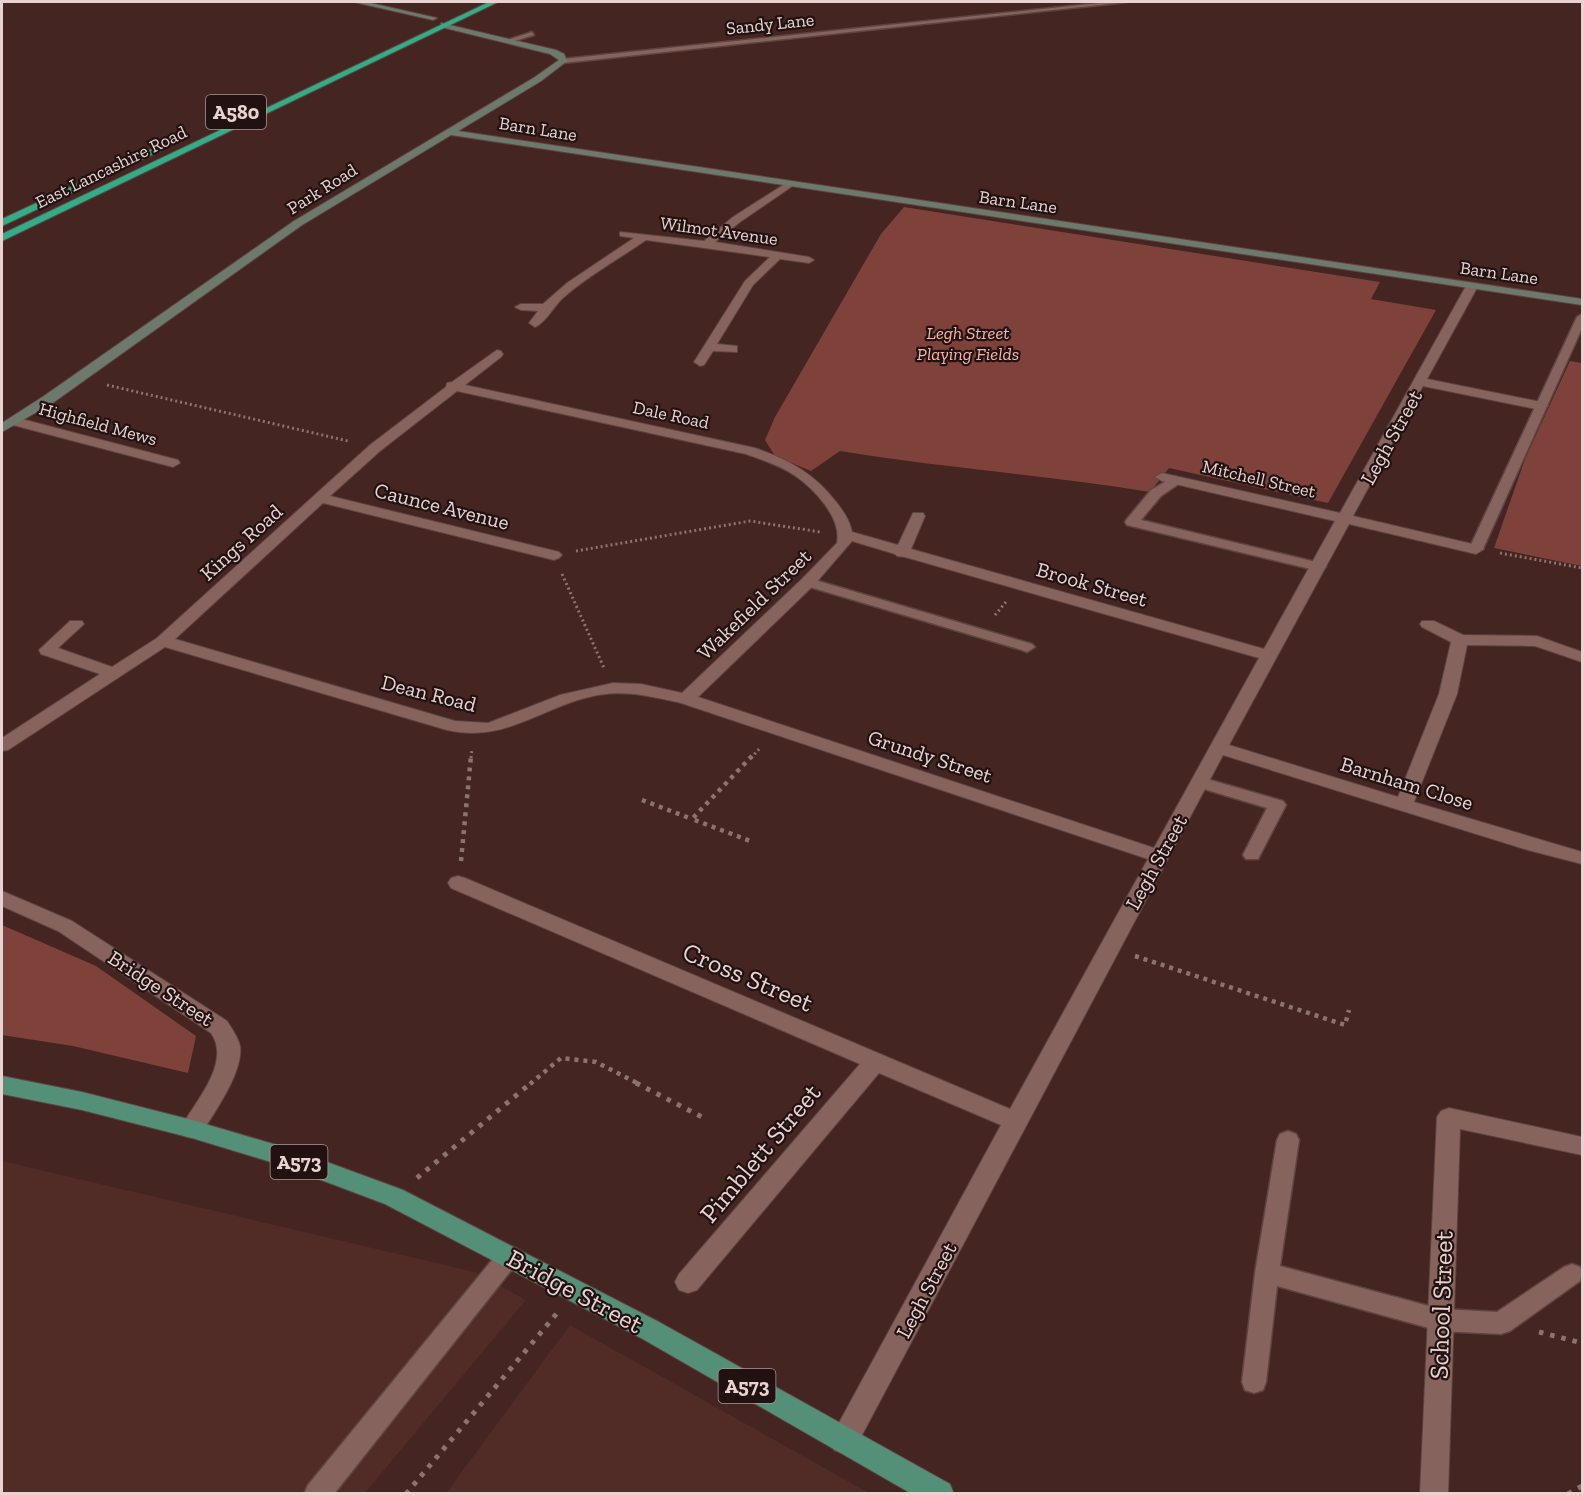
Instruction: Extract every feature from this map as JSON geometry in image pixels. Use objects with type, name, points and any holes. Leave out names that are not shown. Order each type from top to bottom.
[{"type":"highway","name":"East Lancashire Road","points":[[2,238],[494,2]]},
{"type":"highway","points":[[423,23],[438,16]]},
{"type":"highway","name":"East Lancashire Road","points":[[2,223],[165,146]]},
{"type":"main road","name":"Bridge Street","points":[[2,1085],[82,1101],[192,1129],[289,1158],[394,1197],[577,1292],[940,1494]]},
{"type":"street","points":[[358,2],[438,16]]},
{"type":"street","points":[[444,25],[553,52],[561,56],[563,61]]},
{"type":"street","name":"Park Road","points":[[2,428],[78,378],[298,223],[538,79],[563,61]]},
{"type":"street","name":"Barn Lane","points":[[450,132],[788,185],[1582,302]]},
{"type":"street","points":[[707,244],[739,216],[788,185]]},
{"type":"street","name":"Wilmot Avenue","points":[[624,234],[809,260]]},
{"type":"street","points":[[535,322],[544,308],[572,284],[643,237]]},
{"type":"street","points":[[700,362],[749,283],[778,255]]},
{"type":"street","name":"Legh Street","points":[[844,1441],[1109,947],[1472,286]]},
{"type":"street","points":[[521,307],[544,308]]},
{"type":"street","points":[[709,347],[733,349]]},
{"type":"street","name":"Kings Road","points":[[2,746],[163,642],[375,448],[452,386],[497,354]]},
{"type":"street","points":[[1421,382],[1541,406]]},
{"type":"street","name":"Dale Road","points":[[452,386],[727,445],[771,459],[788,466],[815,483],[844,525],[846,536]]},
{"type":"street","name":"Highfield Mews","points":[[14,421],[173,463]]},
{"type":"street","name":"Mitchell Street","points":[[1169,478],[1476,549]]},
{"type":"street","name":"Caunce Avenue","points":[[320,498],[554,555]]},
{"type":"street","points":[[902,553],[918,516]]},
{"type":"street","name":"Brook Street","points":[[846,536],[1270,656]]},
{"type":"street","name":"Wakefield Street","points":[[686,699],[808,582],[844,544],[846,536]]},
{"type":"street","points":[[76,624],[47,650],[115,674]]},
{"type":"street","points":[[1428,624],[1460,640],[1537,641],[1582,657]]},
{"type":"street","points":[[1404,805],[1439,720],[1460,640]]},
{"type":"street","name":"Dean Road","points":[[163,642],[453,726],[475,729],[491,728],[572,698],[613,688],[651,691],[686,699]]},
{"type":"street","name":"Grundy Street","points":[[686,699],[1159,856]]},
{"type":"street","name":"Barnham Close","points":[[1219,748],[1582,858]]},
{"type":"street","name":"Cross Street","points":[[458,883],[1017,1122]]},
{"type":"street","name":"Bridge Street","points":[[2,898],[65,926],[219,1027],[230,1050],[224,1070],[192,1129]]},
{"type":"street","name":"Pimblett Street","points":[[688,1282],[876,1061]]},
{"type":"street","name":"School Street","points":[[1434,1494],[1449,1117],[1582,1146]]},
{"type":"lane","name":"Sandy Lane","points":[[563,61],[1124,2]]},
{"type":"lane","points":[[508,41],[532,34]]},
{"type":"lane","points":[[1476,549],[1541,406],[1553,386],[1582,317]]},
{"type":"lane","points":[[1169,478],[1132,522],[1319,567]]},
{"type":"lane","points":[[808,582],[1027,648]]},
{"type":"lane","points":[[1200,782],[1277,805],[1252,855]]},
{"type":"lane","points":[[1254,1382],[1267,1273],[1288,1140]]},
{"type":"lane","points":[[317,1494],[509,1256]]},
{"type":"lane","points":[[1267,1273],[1440,1320],[1501,1323],[1572,1274]]},
{"type":"path","points":[[78,378],[375,448]]},
{"type":"path","points":[[613,688],[554,555],[750,521],[846,536]]},
{"type":"path","points":[[1476,549],[1582,568]]},
{"type":"path","points":[[981,633],[1019,585]]},
{"type":"path","points":[[458,883],[475,729]]},
{"type":"path","points":[[692,819],[778,729]]},
{"type":"path","points":[[642,800],[753,842]]},
{"type":"path","points":[[1109,947],[1345,1025],[1349,1011]]},
{"type":"path","points":[[394,1197],[561,1058],[596,1062],[704,1118]]},
{"type":"path","points":[[406,1494],[539,1333],[577,1292]]},
{"type":"path","points":[[1568,1494],[1582,1486]]},
{"type":"shaded area","points":[[2,1161],[475,1272],[526,1300],[365,1493],[2,1494]]},
{"type":"shaded area","points":[[570,1325],[869,1493],[446,1493]]},
{"type":"green space","name":"Legh Street Playing Fields","points":[[904,207],[1380,282],[1371,299],[1436,310],[1328,503],[1169,468],[1150,492],[840,451],[811,471],[775,456],[765,440],[775,417],[881,234]]},
{"type":"green space","points":[[1570,361],[1582,363],[1582,566],[1494,548],[1525,459]]},
{"type":"green space","points":[[2,925],[96,966],[196,1036],[188,1073],[73,1046],[2,1035]]}]
